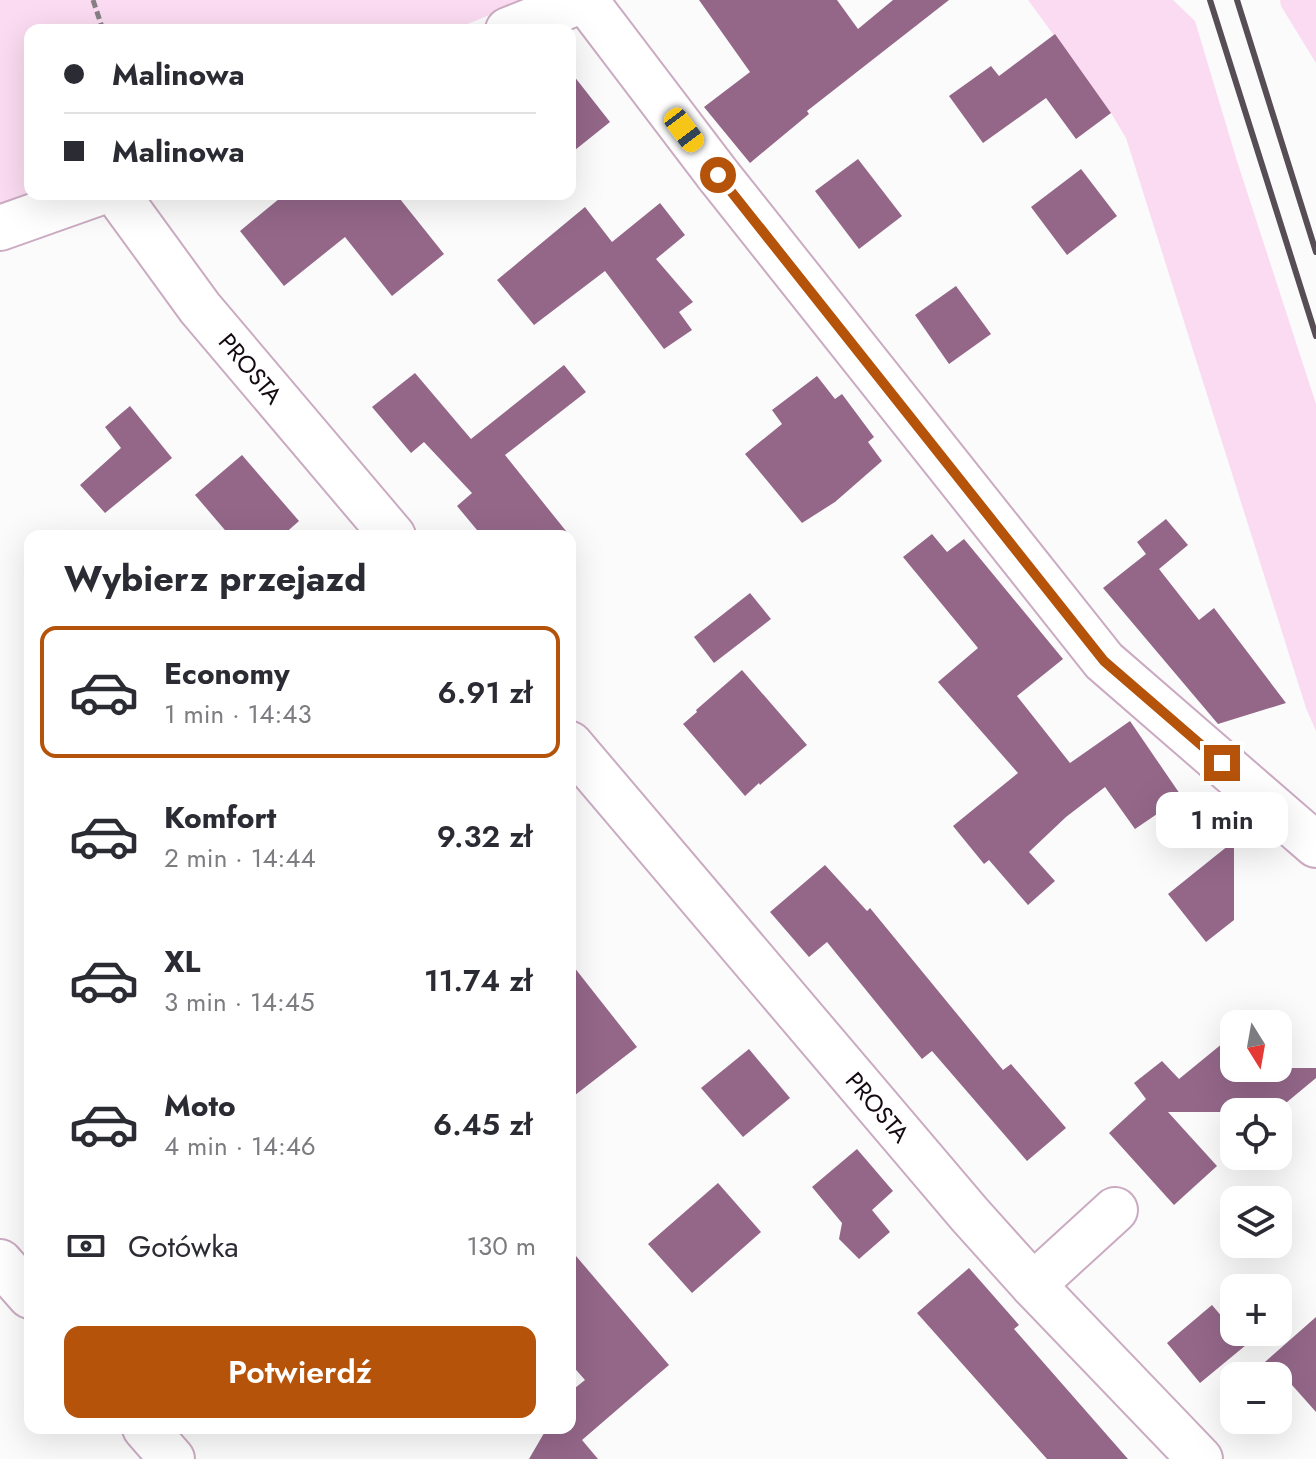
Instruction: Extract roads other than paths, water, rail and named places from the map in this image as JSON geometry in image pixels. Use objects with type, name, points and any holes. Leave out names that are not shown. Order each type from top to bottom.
[{"type":"street","points":[[523,24],[584,0],[718,175],[1104,661],[1316,845]]},
{"type":"street","points":[[0,228],[79,200]]},
{"type":"street","name":"PROSTA","points":[[121,200],[200,308],[388,530]]},
{"type":"street","name":"PROSTA","points":[[576,751],[950,1191],[1033,1285],[1200,1459]]},
{"type":"street","points":[[1033,1285],[1115,1210]]},
{"type":"street","points":[[0,1262],[24,1289]]},
{"type":"street","points":[[150,1434],[172,1459]]},
{"type":"railway","points":[[1210,0],[1316,336]]},
{"type":"railway","points":[[1237,0],[1316,252]]}]
